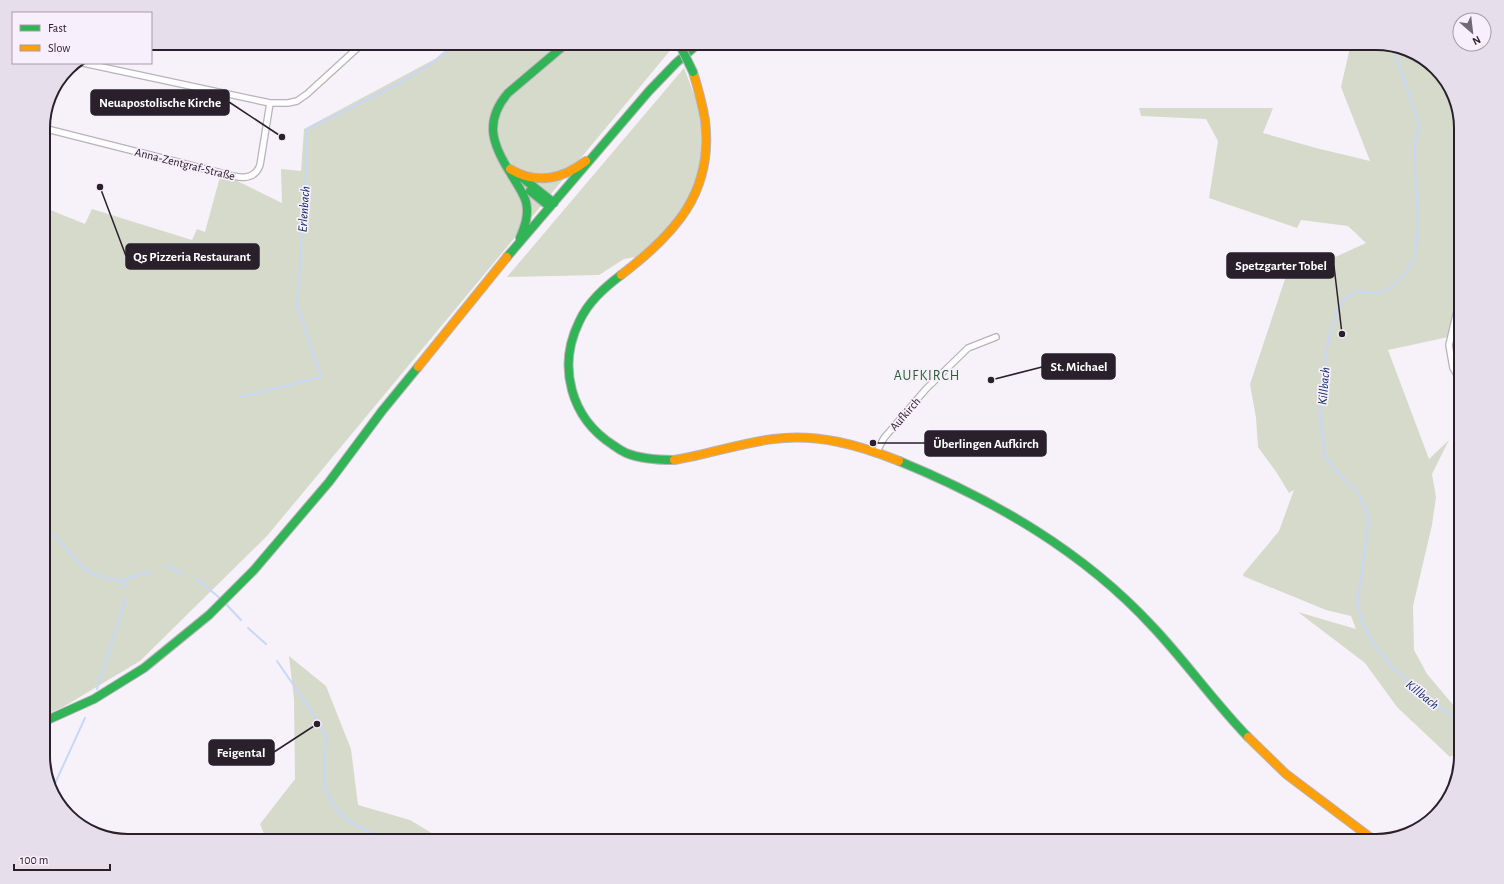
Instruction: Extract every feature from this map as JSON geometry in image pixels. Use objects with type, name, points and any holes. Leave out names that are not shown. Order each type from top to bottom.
[{"type":"street","points":[[88,64],[270,103],[288,103],[297,101],[307,94],[355,50]]},
{"type":"street","points":[[510,254],[523,233],[528,218],[527,202],[513,174],[496,149],[492,136],[493,122],[500,103],[508,92],[559,50]]},
{"type":"street","points":[[682,50],[693,72],[701,97],[706,130],[704,168],[697,192],[690,206],[677,225],[658,246],[604,289],[588,306],[576,326],[570,346],[568,368],[571,388],[578,408],[590,426],[611,445],[627,454],[647,460],[671,461],[697,457],[750,442],[772,438],[798,437],[841,442],[876,453],[943,479],[995,505],[1047,536],[1090,567],[1137,609],[1158,631],[1198,678],[1229,718],[1258,748],[1284,772],[1366,834]]},
{"type":"street","points":[[50,719],[94,699],[139,672],[209,615],[254,570],[329,482],[382,411],[510,254],[662,76],[691,50]]},
{"type":"street","name":"Anna-Zentgraf-Straße","points":[[50,130],[221,173],[247,178],[258,172],[270,103]]},
{"type":"street","points":[[513,174],[528,177],[555,178],[571,172],[596,154]]},
{"type":"street","points":[[513,174],[552,205]]},
{"type":"street","points":[[1454,324],[1449,345],[1454,368]]},
{"type":"street","name":"Aufkirch","points":[[876,453],[884,438],[926,389],[968,348],[996,337]]},
{"type":"green space","points":[[446,50],[671,50],[267,536],[140,661],[63,707],[50,713],[50,210],[85,224],[92,209],[192,240],[197,229],[205,232],[221,173],[282,203],[281,169],[301,171],[304,129],[435,59]]},
{"type":"green space","points":[[1349,50],[1386,51],[1406,56],[1423,66],[1438,81],[1450,103],[1454,123],[1454,335],[1388,350],[1429,459],[1449,440],[1432,474],[1436,497],[1432,525],[1413,606],[1414,650],[1427,674],[1454,706],[1454,755],[1450,757],[1397,707],[1365,663],[1298,612],[1356,629],[1351,616],[1326,610],[1243,576],[1279,531],[1294,490],[1289,493],[1277,473],[1258,447],[1256,418],[1250,384],[1290,264],[1320,264],[1366,243],[1348,226],[1301,220],[1297,228],[1209,198],[1218,141],[1206,119],[1141,116],[1139,108],[1273,108],[1263,133],[1370,161],[1341,87]]},
{"type":"green space","points":[[684,68],[697,102],[701,125],[701,153],[698,174],[690,197],[664,233],[636,257],[624,259],[599,275],[507,277]]},
{"type":"green space","points":[[289,656],[326,686],[351,749],[358,805],[410,820],[433,834],[264,834],[260,824],[295,779],[294,699]]},
{"type":"waterway","name":"Erlenbach","points":[[240,397],[321,377],[297,305],[306,176],[306,130],[405,80],[450,50]]},
{"type":"waterway","name":"Killbach","points":[[1395,53],[1419,124],[1414,150],[1418,223],[1415,260],[1397,283],[1383,292],[1371,293],[1355,291],[1344,300],[1337,311],[1329,337],[1322,377],[1320,417],[1325,456],[1335,470],[1358,492],[1369,519],[1357,605],[1363,624],[1375,646],[1393,668],[1420,693],[1454,718]]},
{"type":"waterway","points":[[50,531],[87,571],[105,578],[120,581],[151,571]]},
{"type":"waterway","points":[[163,566],[170,567],[183,574]]},
{"type":"waterway","points":[[196,578],[222,600]]},
{"type":"waterway","points":[[120,581],[126,587]]},
{"type":"waterway","points":[[97,689],[126,598]]},
{"type":"waterway","points":[[225,603],[241,620]]},
{"type":"waterway","points":[[248,628],[266,644]]},
{"type":"waterway","points":[[277,661],[312,712],[326,737],[324,761],[325,787],[333,805],[347,820],[372,834]]},
{"type":"waterway","points":[[55,783],[85,718]]},
{"type":"traffic: fast","points":[[520,238],[526,220],[526,202],[499,154],[493,134],[495,114],[508,93],[559,50]]},
{"type":"traffic: fast","points":[[682,50],[693,72]]},
{"type":"traffic: fast","points":[[507,257],[649,91],[691,50]]},
{"type":"traffic: fast","points":[[520,176],[554,203]]},
{"type":"traffic: fast","points":[[530,191],[550,207]]},
{"type":"traffic: fast","points":[[621,275],[597,296],[587,308],[579,322],[572,339],[569,356],[569,374],[572,390],[578,406],[587,421],[599,434],[616,447],[626,453],[638,457],[674,460]]},
{"type":"traffic: fast","points":[[50,719],[94,699],[144,668],[209,615],[254,570],[329,482],[382,411],[418,367]]},
{"type":"traffic: fast","points":[[899,461],[934,476],[1003,511],[1067,551],[1097,574],[1153,627],[1223,710],[1248,737]]},
{"type":"traffic: slow","points":[[621,275],[658,244],[674,227],[687,209],[697,190],[703,169],[706,146],[705,120],[693,72]]},
{"type":"traffic: slow","points":[[510,169],[530,177],[549,178],[568,172],[586,161]]},
{"type":"traffic: slow","points":[[418,367],[507,257]]},
{"type":"traffic: slow","points":[[674,460],[761,441],[806,438],[822,439],[853,445],[899,461]]},
{"type":"traffic: slow","points":[[1248,737],[1286,774],[1366,834]]},
{"type":"place","name":"Neuapostolische Kirche","points":[[282,137]]},
{"type":"place","name":"Q5 Pizzeria Restaurant","points":[[100,187]]},
{"type":"place","name":"Spetzgarter Tobel","points":[[1342,334]]},
{"type":"place","name":"St. Michael","points":[[991,380]]},
{"type":"place","name":"Überlingen Aufkirch","points":[[873,443]]},
{"type":"place","name":"Feigental","points":[[317,724]]},
{"type":"district","name":"AUFKIRCH","points":[[927,375]]}]
